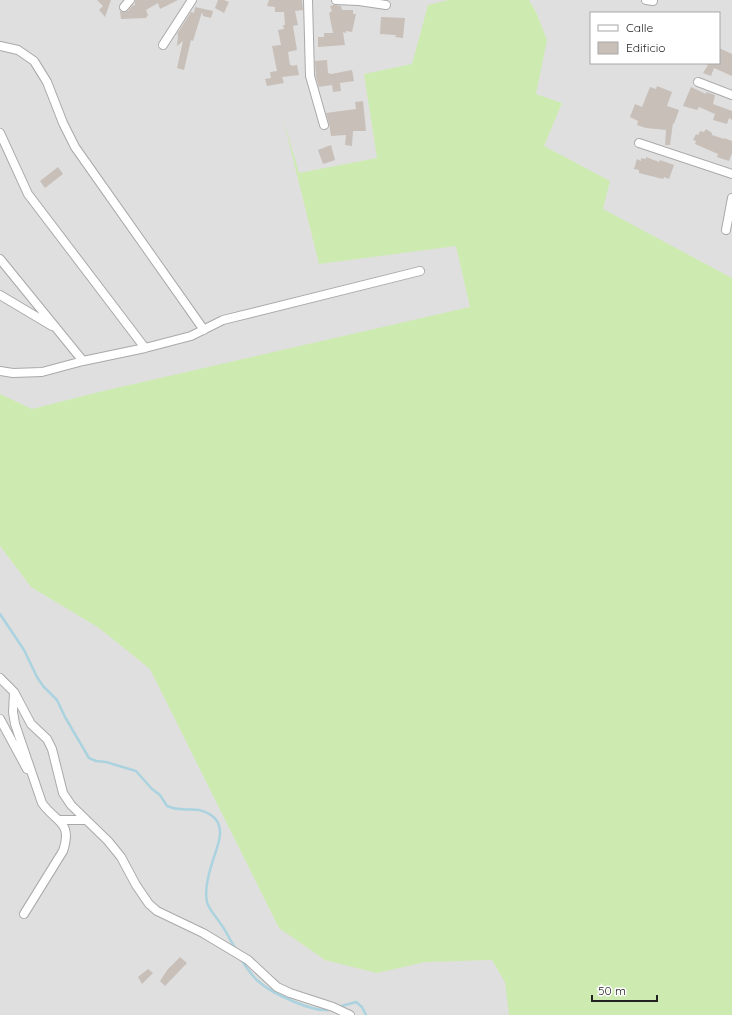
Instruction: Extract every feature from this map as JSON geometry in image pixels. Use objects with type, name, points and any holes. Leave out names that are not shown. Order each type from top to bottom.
[{"type":"street","points":[[124,7],[130,0]]},
{"type":"street","points":[[163,45],[192,0]]},
{"type":"street","points":[[308,0],[310,76],[324,125]]},
{"type":"street","points":[[336,0],[359,1],[386,5]]},
{"type":"street","points":[[0,46],[18,50],[34,61],[47,82],[74,147],[204,330]]},
{"type":"street","points":[[698,82],[732,95]]},
{"type":"street","points":[[0,134],[28,194],[145,348]]},
{"type":"street","points":[[639,143],[732,174]]},
{"type":"street","points":[[726,230],[732,198]]},
{"type":"street","points":[[0,259],[83,361]]},
{"type":"street","points":[[0,371],[13,373],[42,372],[83,361],[145,348],[191,336],[223,320],[420,271]]},
{"type":"street","points":[[0,295],[58,330]]},
{"type":"street","points":[[0,678],[14,692],[27,718],[47,739],[52,749],[63,793],[71,805],[108,841],[120,857],[142,895],[157,911],[203,933],[248,960],[277,987],[290,993],[333,1006],[350,1015]]},
{"type":"street","points":[[14,692],[13,712],[15,724],[42,803],[47,810],[60,820],[66,830],[66,841],[63,851],[24,914]]},
{"type":"street","points":[[0,719],[35,783]]},
{"type":"street","points":[[60,820],[86,820]]},
{"type":"shaded area","points":[[0,0],[732,0],[732,1015],[0,1015]]},
{"type":"green space","points":[[449,0],[529,0],[536,12],[547,40],[536,94],[562,103],[544,146],[610,181],[603,209],[732,278],[732,1015],[509,1015],[505,982],[492,960],[425,962],[377,973],[325,960],[279,928],[150,669],[99,628],[31,587],[0,546],[0,394],[32,409],[99,392],[470,307],[456,246],[319,264],[283,118],[299,173],[377,158],[364,74],[412,64],[428,5]]},
{"type":"building","points":[[97,0],[111,0],[105,17],[99,10],[103,6]]},
{"type":"building","points":[[135,0],[178,0],[160,9],[158,3],[146,10],[148,15],[146,18],[121,19],[120,11],[128,11],[135,5]]},
{"type":"building","points":[[218,0],[229,2],[224,13],[215,8]]},
{"type":"building","points":[[269,0],[302,0],[303,10],[295,11],[298,25],[293,26],[297,50],[288,52],[290,65],[297,65],[299,75],[282,77],[284,83],[267,86],[265,79],[271,78],[270,72],[277,71],[272,46],[281,45],[278,30],[284,29],[283,25],[285,25],[284,12],[275,12],[275,7],[267,6]]},
{"type":"building","points":[[330,6],[341,6],[342,10],[353,10],[353,14],[356,14],[352,32],[343,32],[345,45],[318,47],[318,37],[324,37],[324,33],[333,33],[329,13],[332,11]]},
{"type":"building","points":[[195,7],[213,11],[211,18],[203,16],[202,12],[193,41],[191,40],[184,70],[177,68],[183,41],[177,46],[177,34],[191,12],[194,13]]},
{"type":"building","points":[[381,17],[405,18],[403,38],[395,37],[396,35],[380,34]]},
{"type":"building","points":[[720,48],[732,54],[732,76],[714,68],[711,76],[703,73],[708,65],[706,64],[720,64]]},
{"type":"building","points":[[327,60],[328,73],[331,74],[352,70],[354,81],[340,83],[341,91],[333,92],[332,85],[319,87],[316,77],[315,61]]},
{"type":"building","points":[[657,86],[672,92],[667,106],[679,110],[674,124],[673,123],[670,145],[665,145],[666,130],[646,128],[637,125],[638,121],[630,117],[635,104],[642,107],[650,87],[656,89]]},
{"type":"building","points":[[691,87],[706,94],[706,92],[715,95],[713,104],[732,111],[732,120],[729,118],[727,124],[713,120],[715,114],[699,107],[697,110],[683,106]]},
{"type":"building","points":[[363,101],[366,131],[353,131],[352,146],[345,145],[346,135],[331,136],[326,113],[356,109],[355,102]]},
{"type":"building","points":[[706,129],[712,133],[712,135],[732,141],[732,153],[729,161],[717,157],[718,154],[695,144],[696,141],[693,140],[696,134],[698,135],[700,131],[704,132]]},
{"type":"building","points":[[331,145],[335,160],[323,164],[318,150]]},
{"type":"building","points":[[646,157],[659,162],[660,160],[674,165],[669,179],[639,173],[639,170],[634,169],[637,159],[641,161],[641,158],[646,159]]},
{"type":"building","points":[[58,167],[63,174],[45,188],[40,181]]},
{"type":"building","points":[[180,957],[187,963],[165,986],[160,981],[168,969]]},
{"type":"building","points":[[148,969],[153,973],[142,984],[138,977]]},
{"type":"waterway","points":[[0,614],[24,650],[37,677],[43,686],[57,700],[65,717],[89,758],[136,771],[152,789],[160,795],[167,806],[179,809],[200,810],[216,819],[219,825],[220,836],[207,881],[206,897],[208,905],[236,949]]},
{"type":"waterway","points":[[241,959],[255,979],[283,997],[316,1009],[333,1009]]},
{"type":"waterway","points":[[338,1007],[356,1002],[362,1007],[366,1015]]}]
